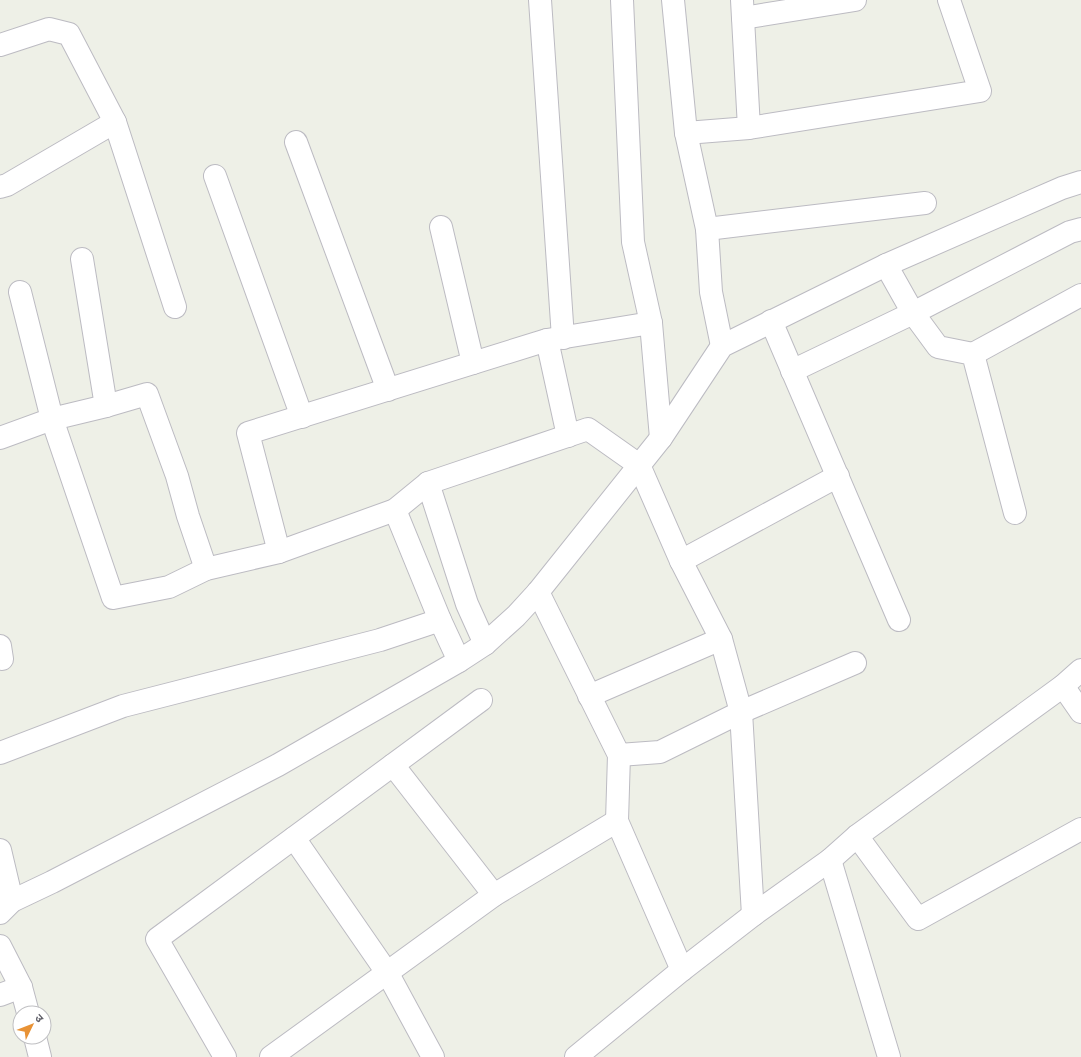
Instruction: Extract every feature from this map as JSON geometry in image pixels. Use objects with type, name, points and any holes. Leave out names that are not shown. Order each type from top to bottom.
[{"type":"street","points":[[540,0],[555,339],[568,436]]},
{"type":"street","points":[[622,0],[633,242],[651,324],[661,438]]},
{"type":"street","points":[[673,0],[686,133],[706,229],[711,292],[722,346]]},
{"type":"street","points":[[750,128],[743,9],[855,0]]},
{"type":"street","points":[[686,133],[750,128],[980,91],[949,0]]},
{"type":"street","points":[[0,45],[49,29],[69,34],[115,122],[175,307]]},
{"type":"street","points":[[0,187],[7,185],[115,122]]},
{"type":"street","points":[[296,142],[388,390]]},
{"type":"street","points":[[215,176],[302,417]]},
{"type":"street","points":[[0,850],[6,907],[278,765],[459,661],[485,644],[516,616],[538,592],[661,438],[722,346],[886,265],[1081,182]]},
{"type":"street","points":[[706,229],[925,202]]},
{"type":"street","points":[[441,227],[473,363]]},
{"type":"street","points":[[792,371],[913,313],[1070,232],[1081,229]]},
{"type":"street","points":[[82,259],[106,406]]},
{"type":"street","points":[[886,265],[913,313],[938,347],[973,354],[1081,295]]},
{"type":"street","points":[[20,292],[52,419],[113,598],[169,587],[206,569],[279,552],[395,510],[428,483],[588,429],[639,465],[681,561],[721,639],[741,712],[752,915]]},
{"type":"street","points":[[771,321],[899,620]]},
{"type":"street","points":[[279,552],[248,433],[555,339],[651,324]]},
{"type":"street","points":[[973,354],[1014,513]]},
{"type":"street","points":[[0,438],[52,419],[147,394],[177,476],[188,516],[206,569]]},
{"type":"street","points":[[681,561],[838,476]]},
{"type":"street","points":[[428,483],[467,604],[485,644]]},
{"type":"street","points":[[395,510],[440,620],[459,661]]},
{"type":"street","points":[[538,592],[619,755],[617,821],[682,970]]},
{"type":"street","points":[[0,754],[124,706],[380,640],[440,620]]},
{"type":"street","points":[[589,696],[721,639]]},
{"type":"street","points":[[619,755],[660,752],[741,712],[855,663]]},
{"type":"street","points":[[576,1057],[752,915],[830,860],[857,836],[1063,686],[1081,670]]},
{"type":"street","points":[[1063,686],[1081,712]]},
{"type":"street","points":[[225,1057],[157,939],[481,700]]},
{"type":"street","points":[[393,765],[494,895]]},
{"type":"street","points":[[271,1057],[388,974],[494,895],[617,821]]},
{"type":"street","points":[[857,836],[918,919],[1081,829]]},
{"type":"street","points":[[294,838],[388,974],[434,1057]]},
{"type":"street","points":[[830,860],[889,1057]]},
{"type":"street","points":[[0,946],[21,987],[26,1005]]},
{"type":"street","points":[[0,995],[21,987]]},
{"type":"street","points":[[36,1045],[40,1057]]}]
